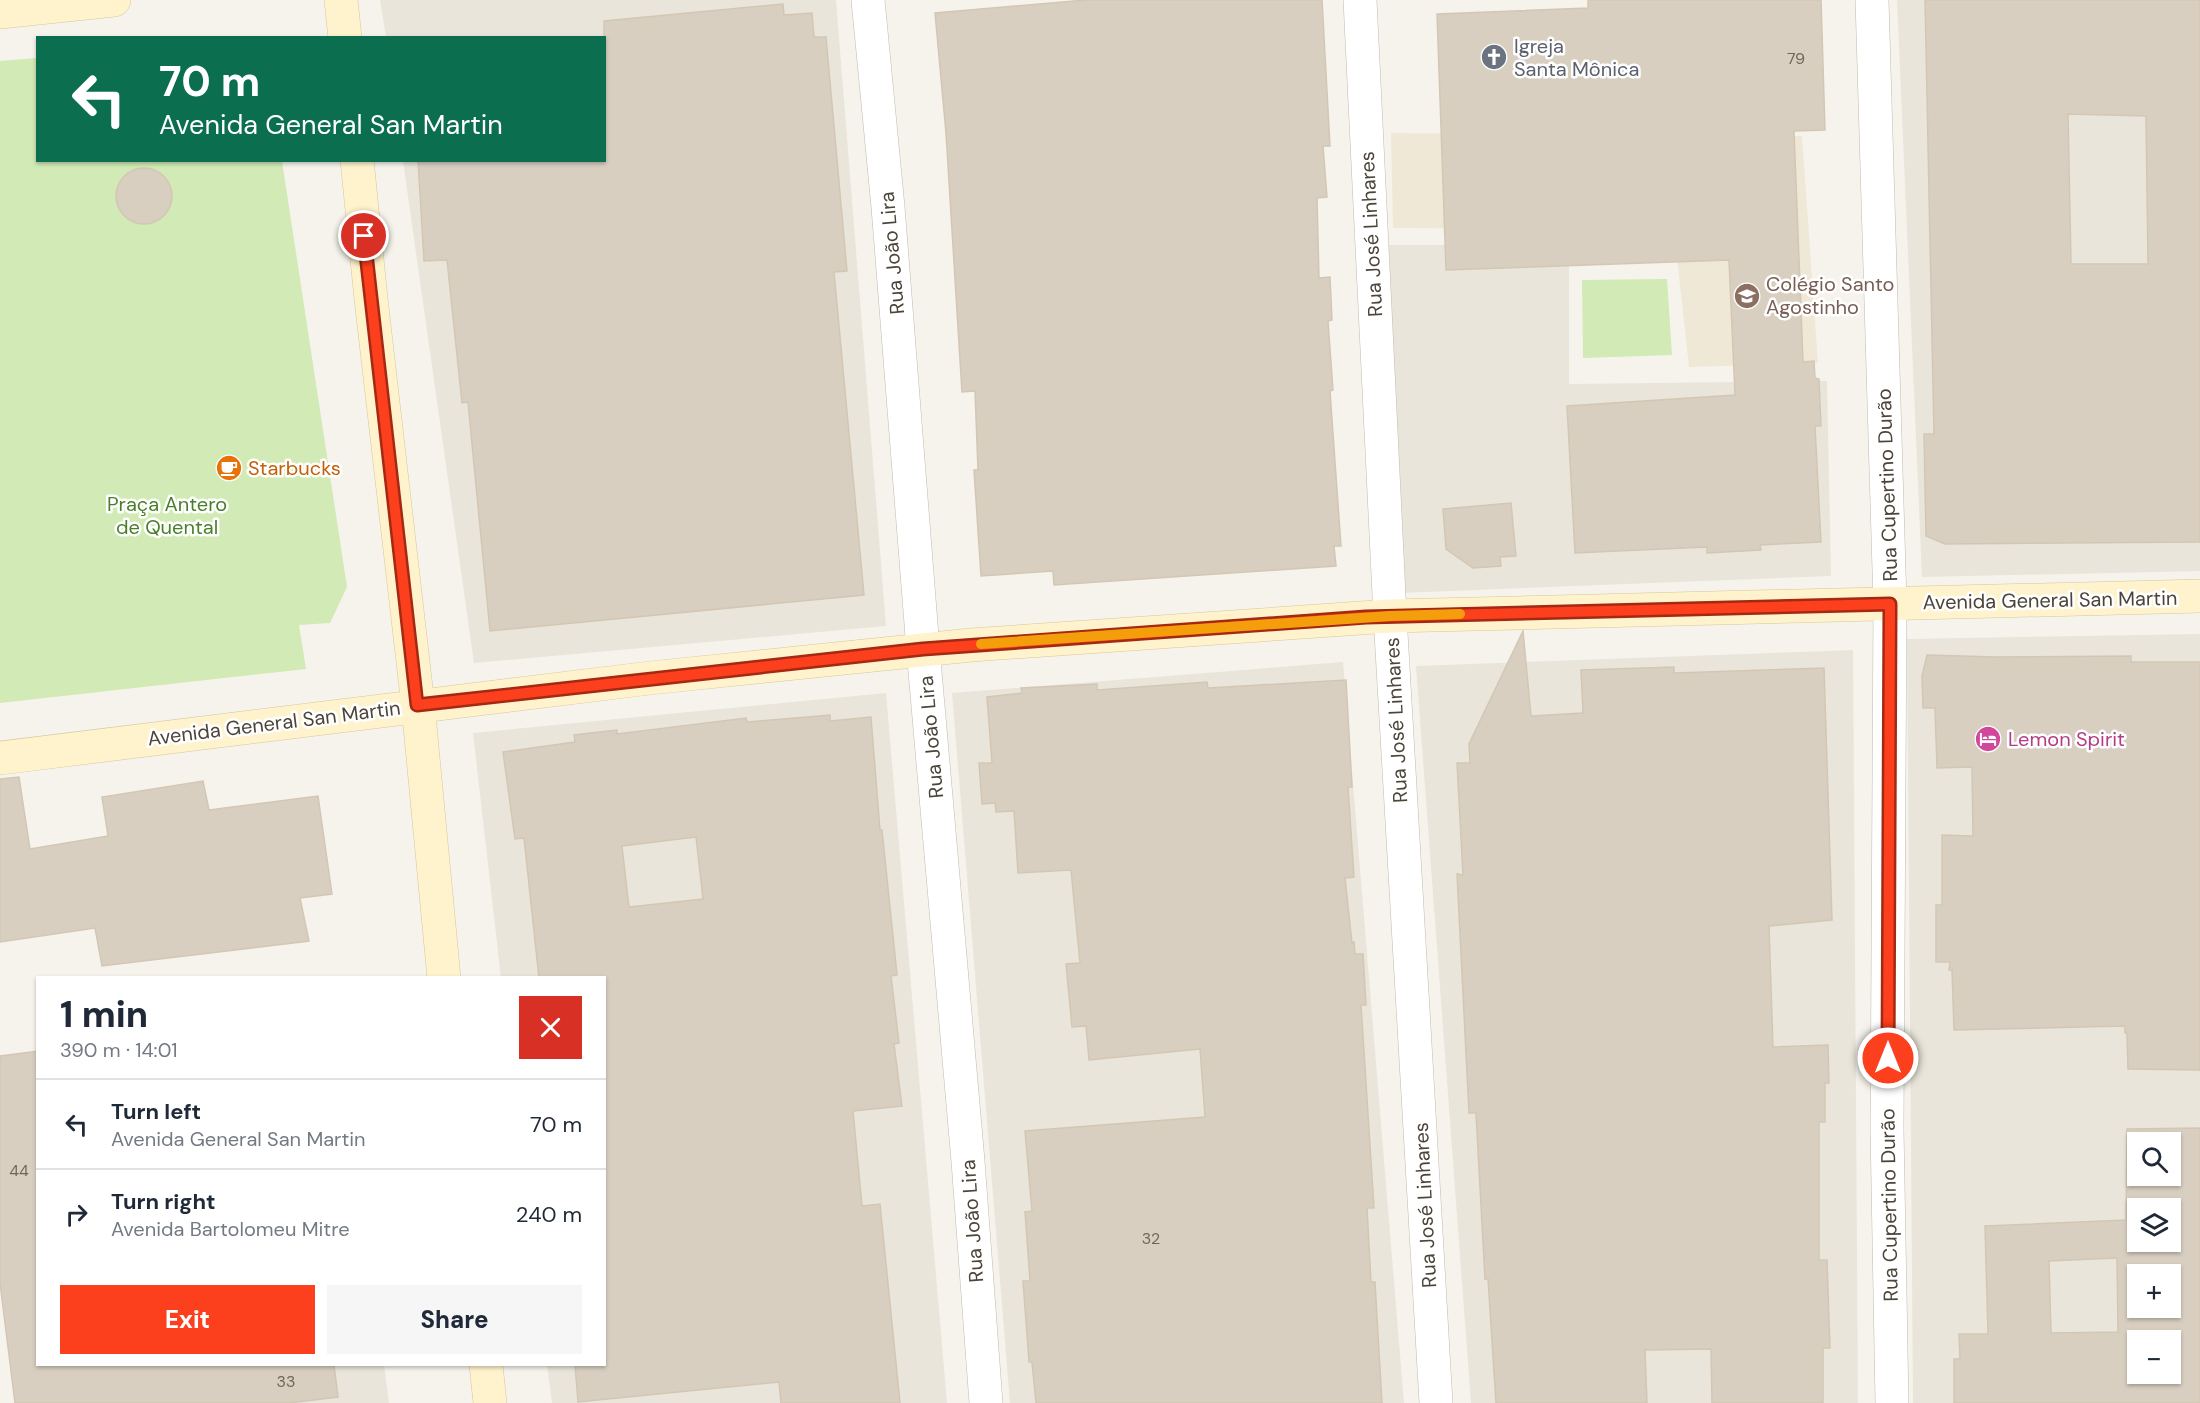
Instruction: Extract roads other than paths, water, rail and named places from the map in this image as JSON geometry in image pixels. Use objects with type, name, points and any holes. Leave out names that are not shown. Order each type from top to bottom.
[{"type":"main road","points":[[0,12],[114,0]]},
{"type":"main road","points":[[341,0],[345,36]]},
{"type":"main road","points":[[357,162],[417,705],[444,976]]},
{"type":"main road","name":"Avenida General San Martin","points":[[0,758],[417,705],[923,649],[1390,616],[2200,596]]},
{"type":"main road","points":[[486,1366],[490,1403]]},
{"type":"street","name":"Rua João Lira","points":[[868,0],[888,207],[923,649],[968,1161],[986,1403]]},
{"type":"street","name":"Rua José Linhares","points":[[1359,0],[1390,616],[1436,1403]]},
{"type":"street","name":"Rua Cupertino Durão","points":[[1872,0],[1890,604],[1887,1129],[1893,1403]]},
{"type":"place","name":"Igreja Santa Mônica","points":[[1494,57]]},
{"type":"place","name":"Colégio Santo Agostinho","points":[[1747,296]]},
{"type":"place","name":"Starbucks","points":[[229,468]]},
{"type":"place","name":"Lemon Spirit","points":[[1988,739]]},
{"type":"park label","name":"Praça Antero de Quental","points":[[167,516]]}]
